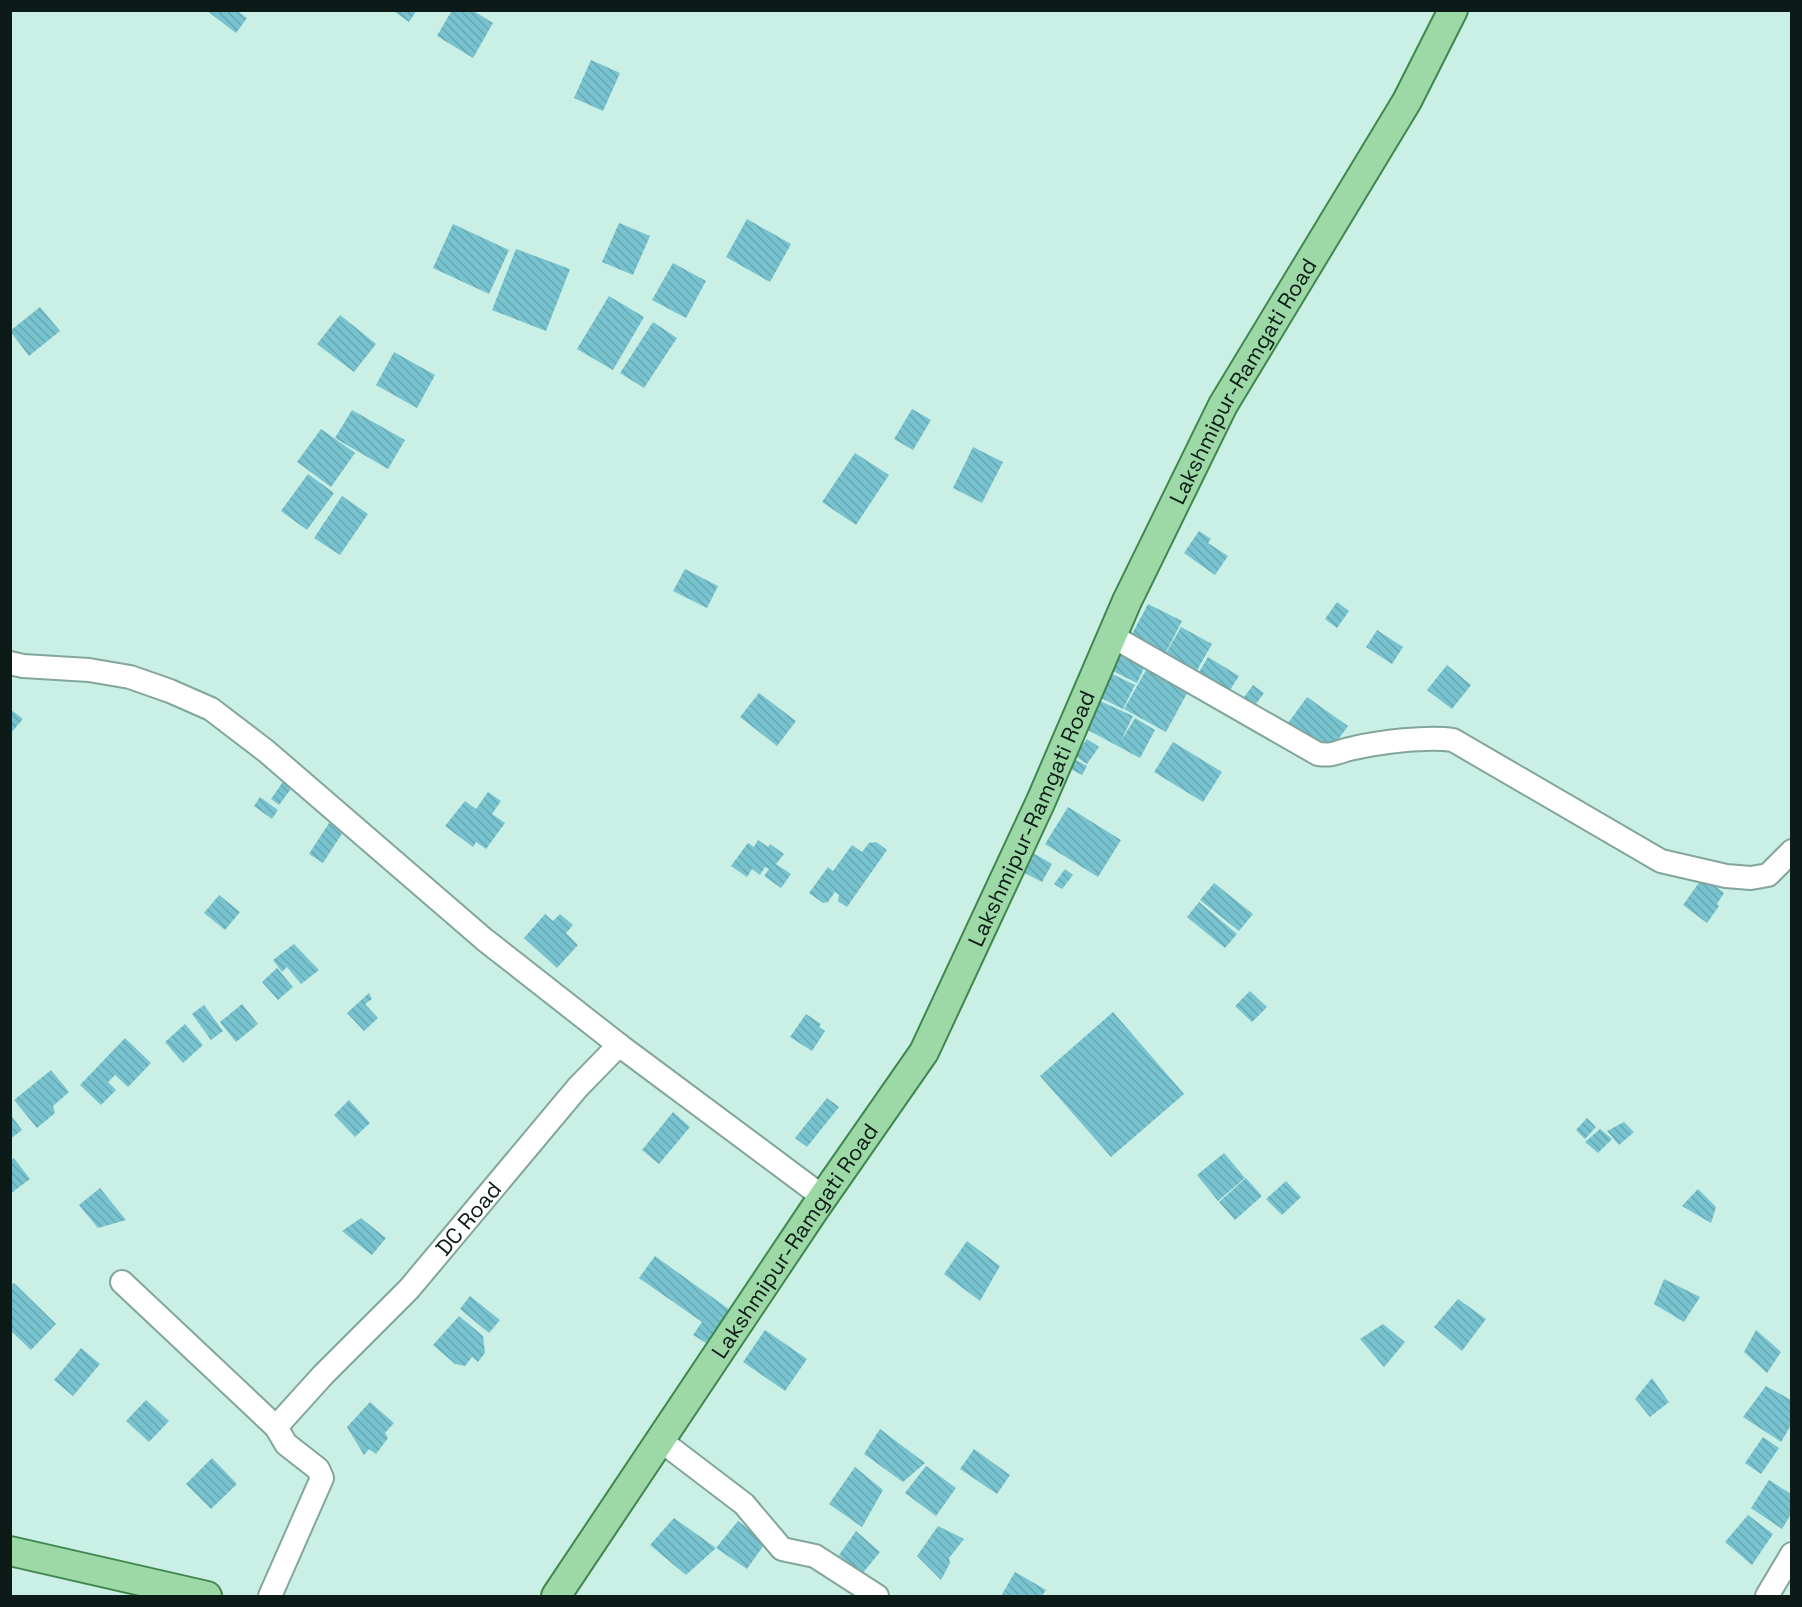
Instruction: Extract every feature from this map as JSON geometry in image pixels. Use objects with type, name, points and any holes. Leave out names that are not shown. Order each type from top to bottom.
[{"type":"main road","name":"Lakshmipur-Ramgati Road","points":[[555,1596],[823,1197],[924,1052],[1041,801],[1132,591],[1223,405],[1407,101],[1453,10]]},
{"type":"main road","points":[[10,1551],[207,1596]]},
{"type":"street","points":[[1112,636],[1318,754],[1334,755],[1353,748],[1436,737],[1453,740],[1661,861],[1726,876],[1751,878],[1767,875],[1791,851]]},
{"type":"street","points":[[10,663],[23,666],[89,670],[130,677],[211,709],[275,758],[485,940],[619,1045],[823,1197]]},
{"type":"street","name":"DC Road","points":[[276,1427],[323,1375],[409,1289],[578,1087],[619,1045]]},
{"type":"street","points":[[122,1282],[276,1427],[286,1444],[318,1469],[322,1478],[270,1596]]},
{"type":"street","points":[[660,1440],[744,1504],[782,1549],[815,1556],[877,1596]]},
{"type":"street","points":[[1767,1596],[1791,1554]]},
{"type":"building","points":[[206,10],[236,10],[247,18],[236,33]]},
{"type":"building","points":[[392,10],[417,10],[409,22]]},
{"type":"building","points":[[452,10],[472,10],[493,23],[473,58],[437,36]]},
{"type":"building","points":[[591,60],[620,73],[603,111],[574,98]]},
{"type":"building","points":[[747,219],[791,244],[770,282],[726,257]]},
{"type":"building","points":[[619,223],[650,236],[633,275],[602,262]]},
{"type":"building","points":[[453,224],[509,250],[489,294],[433,268]]},
{"type":"building","points":[[516,249],[570,269],[546,331],[492,310]]},
{"type":"building","points":[[673,263],[706,281],[686,318],[652,300]]},
{"type":"building","points":[[609,296],[644,317],[613,370],[577,349]]},
{"type":"building","points":[[40,307],[60,331],[29,356],[10,331]]},
{"type":"building","points":[[340,315],[376,344],[354,372],[317,344]]},
{"type":"building","points":[[653,322],[677,338],[644,388],[620,373]]},
{"type":"building","points":[[394,352],[435,375],[417,408],[376,385]]},
{"type":"building","points":[[912,409],[931,420],[913,450],[894,439]]},
{"type":"building","points":[[352,410],[405,440],[388,469],[335,438]]},
{"type":"building","points":[[321,429],[355,453],[331,487],[297,462]]},
{"type":"building","points":[[973,447],[1003,462],[982,503],[953,488]]},
{"type":"building","points":[[855,453],[889,475],[856,525],[822,502]]},
{"type":"building","points":[[308,474],[334,493],[307,530],[281,511]]},
{"type":"building","points":[[342,496],[368,514],[340,555],[314,538]]},
{"type":"building","points":[[1199,531],[1211,539],[1208,543],[1228,556],[1215,575],[1184,553]]},
{"type":"building","points":[[685,569],[718,586],[707,608],[673,591]]},
{"type":"building","points":[[1337,602],[1349,611],[1337,628],[1325,619]]},
{"type":"building","points":[[1148,604],[1182,621],[1165,654],[1131,636]]},
{"type":"building","points":[[1181,627],[1212,644],[1196,672],[1165,655]]},
{"type":"building","points":[[1377,630],[1403,647],[1392,664],[1366,647]]},
{"type":"building","points":[[1121,649],[1147,662],[1137,683],[1111,670]]},
{"type":"building","points":[[1208,657],[1239,676],[1228,693],[1198,674]]},
{"type":"building","points":[[1150,663],[1191,686],[1166,732],[1124,709]]},
{"type":"building","points":[[1447,665],[1471,685],[1452,709],[1427,690]]},
{"type":"building","points":[[1108,672],[1135,685],[1123,709],[1097,696]]},
{"type":"building","points":[[1253,685],[1264,693],[1253,708],[1242,700]]},
{"type":"building","points":[[759,693],[796,721],[777,746],[740,717]]},
{"type":"building","points":[[1307,697],[1348,726],[1330,751],[1286,726]]},
{"type":"building","points":[[1100,701],[1133,716],[1121,741],[1135,718],[1155,730],[1140,758],[1086,729]]},
{"type":"building","points":[[10,709],[23,719],[10,734]]},
{"type":"building","points":[[1087,739],[1099,747],[1087,764],[1072,754],[1079,744],[1082,746]]},
{"type":"building","points":[[1173,742],[1222,772],[1203,802],[1154,772]]},
{"type":"building","points":[[1072,758],[1087,766],[1082,775],[1067,767]]},
{"type":"building","points":[[287,776],[296,782],[279,805],[271,799]]},
{"type":"building","points":[[488,792],[501,801],[492,814],[505,823],[486,849],[476,842],[473,847],[445,826],[465,801],[476,809]]},
{"type":"building","points":[[260,797],[278,810],[272,819],[254,806]]},
{"type":"building","points":[[1068,807],[1121,840],[1098,877],[1045,844]]},
{"type":"building","points":[[329,823],[343,832],[323,863],[309,854]]},
{"type":"building","points":[[758,840],[768,847],[770,844],[784,854],[776,864],[791,874],[781,888],[764,876],[769,869],[765,867],[760,875],[752,869],[747,877],[731,866],[748,843],[754,847]]},
{"type":"building","points":[[876,842],[887,850],[847,907],[838,901],[839,895],[835,892],[828,902],[823,903],[809,893],[828,867],[833,871],[852,845],[862,852],[869,843]]},
{"type":"building","points":[[1033,853],[1052,864],[1042,882],[1023,872]]},
{"type":"building","points":[[1065,869],[1073,875],[1062,889],[1054,884]]},
{"type":"building","points":[[1703,877],[1724,893],[1717,904],[1719,906],[1707,923],[1683,905]]},
{"type":"building","points":[[1214,883],[1253,914],[1239,931],[1200,900]]},
{"type":"building","points":[[219,895],[240,912],[225,930],[204,913]]},
{"type":"building","points":[[1199,902],[1237,934],[1225,948],[1187,917]]},
{"type":"building","points":[[545,914],[553,921],[560,914],[573,925],[566,933],[578,945],[557,968],[524,938]]},
{"type":"building","points":[[294,944],[319,970],[301,984],[287,967],[282,972],[273,960]]},
{"type":"building","points":[[277,968],[293,987],[278,1000],[262,982]]},
{"type":"building","points":[[1250,991],[1267,1007],[1252,1022],[1235,1006]]},
{"type":"building","points":[[369,993],[372,999],[365,1004],[378,1018],[364,1031],[347,1013]]},
{"type":"building","points":[[242,1004],[258,1024],[236,1042],[220,1022]]},
{"type":"building","points":[[204,1005],[223,1031],[211,1040],[192,1014]]},
{"type":"building","points":[[1113,1012],[1184,1094],[1111,1157],[1040,1076]]},
{"type":"building","points":[[806,1014],[821,1024],[819,1027],[825,1031],[812,1051],[790,1037]]},
{"type":"building","points":[[185,1024],[203,1045],[183,1063],[165,1042]]},
{"type":"building","points":[[125,1038],[151,1063],[128,1087],[115,1075],[108,1082],[116,1090],[101,1105],[80,1085]]},
{"type":"building","points":[[51,1070],[69,1092],[53,1106],[55,1113],[37,1128],[14,1100]]},
{"type":"building","points":[[827,1098],[839,1107],[807,1147],[795,1138]]},
{"type":"building","points":[[349,1100],[370,1123],[355,1137],[334,1115]]},
{"type":"building","points":[[673,1112],[690,1127],[659,1164],[642,1150]]},
{"type":"building","points":[[10,1114],[22,1130],[10,1139]]},
{"type":"building","points":[[1587,1118],[1596,1127],[1585,1139],[1576,1130]]},
{"type":"building","points":[[1624,1122],[1634,1132],[1619,1145],[1607,1131]]},
{"type":"building","points":[[1600,1129],[1612,1139],[1598,1153],[1585,1142]]},
{"type":"building","points":[[1224,1153],[1245,1178],[1218,1201],[1197,1175]]},
{"type":"building","points":[[14,1158],[30,1179],[10,1194],[10,1161]]},
{"type":"building","points":[[1246,1178],[1262,1196],[1235,1220],[1219,1202]]},
{"type":"building","points":[[1286,1181],[1301,1197],[1282,1215],[1266,1199]]},
{"type":"building","points":[[100,1188],[126,1220],[98,1228],[79,1205]]},
{"type":"building","points":[[1698,1189],[1716,1207],[1711,1223],[1682,1206]]},
{"type":"building","points":[[361,1218],[386,1238],[372,1255],[342,1231]]},
{"type":"building","points":[[967,1241],[1000,1266],[980,1301],[944,1274]]},
{"type":"building","points":[[655,1256],[730,1310],[706,1343],[693,1335],[702,1322],[639,1278]]},
{"type":"building","points":[[1664,1279],[1700,1297],[1684,1322],[1654,1304]]},
{"type":"building","points":[[14,1283],[56,1324],[31,1350],[10,1330],[10,1286]]},
{"type":"building","points":[[470,1296],[500,1320],[489,1333],[460,1309]]},
{"type":"building","points":[[1458,1299],[1486,1319],[1462,1351],[1434,1327]]},
{"type":"building","points":[[459,1316],[483,1336],[485,1353],[478,1362],[472,1357],[465,1366],[455,1364],[433,1345]]},
{"type":"building","points":[[1383,1324],[1405,1342],[1384,1367],[1360,1339]]},
{"type":"building","points":[[765,1330],[807,1359],[785,1391],[743,1362]]},
{"type":"building","points":[[1756,1330],[1781,1352],[1767,1373],[1744,1352]]},
{"type":"building","points":[[81,1348],[100,1364],[73,1396],[54,1380]]},
{"type":"building","points":[[1652,1378],[1669,1402],[1650,1417],[1635,1399]]},
{"type":"building","points":[[1766,1386],[1791,1400],[1791,1425],[1781,1442],[1743,1417]]},
{"type":"building","points":[[146,1400],[169,1421],[149,1442],[126,1421]]},
{"type":"building","points":[[370,1402],[394,1423],[385,1433],[388,1438],[376,1454],[369,1449],[364,1455],[347,1427]]},
{"type":"building","points":[[880,1429],[925,1463],[903,1482],[864,1454]]},
{"type":"building","points":[[1763,1437],[1779,1448],[1761,1474],[1745,1463]]},
{"type":"building","points":[[974,1449],[1010,1475],[997,1494],[960,1469]]},
{"type":"building","points":[[212,1458],[237,1484],[211,1509],[186,1484]]},
{"type":"building","points":[[926,1466],[956,1488],[936,1516],[905,1493]]},
{"type":"building","points":[[855,1467],[883,1490],[862,1527],[829,1504]]},
{"type":"building","points":[[1769,1480],[1791,1494],[1791,1514],[1782,1529],[1751,1508]]},
{"type":"building","points":[[1748,1515],[1773,1534],[1752,1565],[1725,1542]]},
{"type":"building","points":[[674,1518],[716,1548],[686,1575],[650,1545]]},
{"type":"building","points":[[738,1521],[766,1542],[747,1569],[716,1548]]},
{"type":"building","points":[[938,1526],[964,1539],[949,1558],[950,1563],[941,1580],[917,1556]]},
{"type":"building","points":[[856,1531],[880,1552],[862,1574],[839,1555]]},
{"type":"building","points":[[1015,1572],[1046,1590],[1042,1596],[1001,1596]]}]
